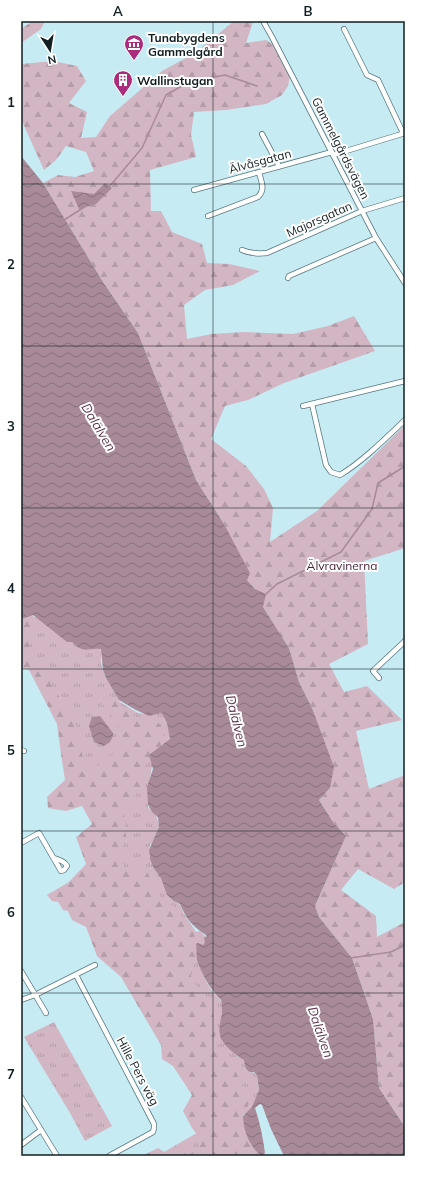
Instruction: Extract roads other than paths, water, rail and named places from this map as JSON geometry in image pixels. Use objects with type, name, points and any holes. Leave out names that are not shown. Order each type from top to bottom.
[{"type":"street","name":"Gammelgårdsvägen","points":[[263,21],[376,238],[405,283]]},
{"type":"street","points":[[344,29],[367,75],[378,80],[404,133]]},
{"type":"street","name":"Älvåsgatan","points":[[194,190],[279,166],[332,154],[404,133]]},
{"type":"street","points":[[262,134],[279,166]]},
{"type":"street","points":[[208,216],[258,197],[262,193],[263,188],[258,172]]},
{"type":"street","name":"Majorsgatan","points":[[242,250],[248,253],[267,253],[362,211],[405,198]]},
{"type":"street","points":[[288,278],[289,276],[376,238]]},
{"type":"street","points":[[303,406],[405,381]]},
{"type":"street","points":[[312,404],[326,465],[331,472],[340,475],[376,447],[405,420]]},
{"type":"street","points":[[378,678],[373,671],[405,641]]},
{"type":"street","points":[[21,843],[39,832],[61,871],[66,869],[66,864],[63,861],[54,858]]},
{"type":"street","points":[[21,1000],[35,995],[94,965]]},
{"type":"street","points":[[21,971],[46,1013]]},
{"type":"street","name":"Hille Pers väg","points":[[76,975],[154,1124],[153,1132],[109,1156]]},
{"type":"street","points":[[21,1097],[57,1156]]},
{"type":"street","points":[[21,1145],[41,1130]]},
{"type":"water","name":"Dalälven","points":[[21,156],[43,183],[103,282],[138,333],[196,480],[224,524],[250,573],[247,580],[255,589],[266,594],[263,607],[289,648],[299,682],[312,708],[334,767],[330,788],[319,800],[333,822],[346,836],[315,906],[319,917],[352,958],[373,1019],[379,1088],[405,1127],[405,1156],[284,1156],[271,1129],[262,1105],[260,1104],[255,1108],[265,1153],[262,1156],[251,1144],[244,1127],[243,1116],[252,1107],[259,1090],[257,1075],[254,1072],[248,1071],[245,1067],[244,1060],[237,1056],[221,1038],[219,1030],[222,1013],[221,1000],[207,982],[197,960],[196,944],[198,943],[203,945],[205,942],[204,938],[207,936],[190,922],[180,904],[167,895],[161,878],[153,867],[150,859],[149,850],[159,827],[158,817],[152,812],[148,805],[147,787],[153,769],[149,755],[170,739],[167,723],[162,713],[149,716],[119,700],[103,670],[101,649],[86,650],[76,646],[72,642],[67,642],[33,615],[21,619]]},
{"type":"water","points":[[105,183],[112,188],[96,204],[79,209],[71,191],[94,194]]},
{"type":"water","points":[[100,716],[113,733],[110,742],[104,746],[94,742],[89,726],[92,717]]},
{"type":"waterway","points":[[109,187],[142,148],[166,95],[189,82],[225,75],[257,86]]},
{"type":"waterway","points":[[64,220],[86,206]]},
{"type":"waterway","points":[[266,594],[277,584],[341,552],[372,509],[378,483],[405,466]]},
{"type":"waterway","points":[[350,958],[391,952],[405,945]]},
{"type":"place","name":"Tunabygdens Gammelgård","points":[[134,61]]},
{"type":"place","name":"Wallinstugan","points":[[123,97]]},
{"type":"park label","name":"Älvravinerna","points":[[342,565]]}]
